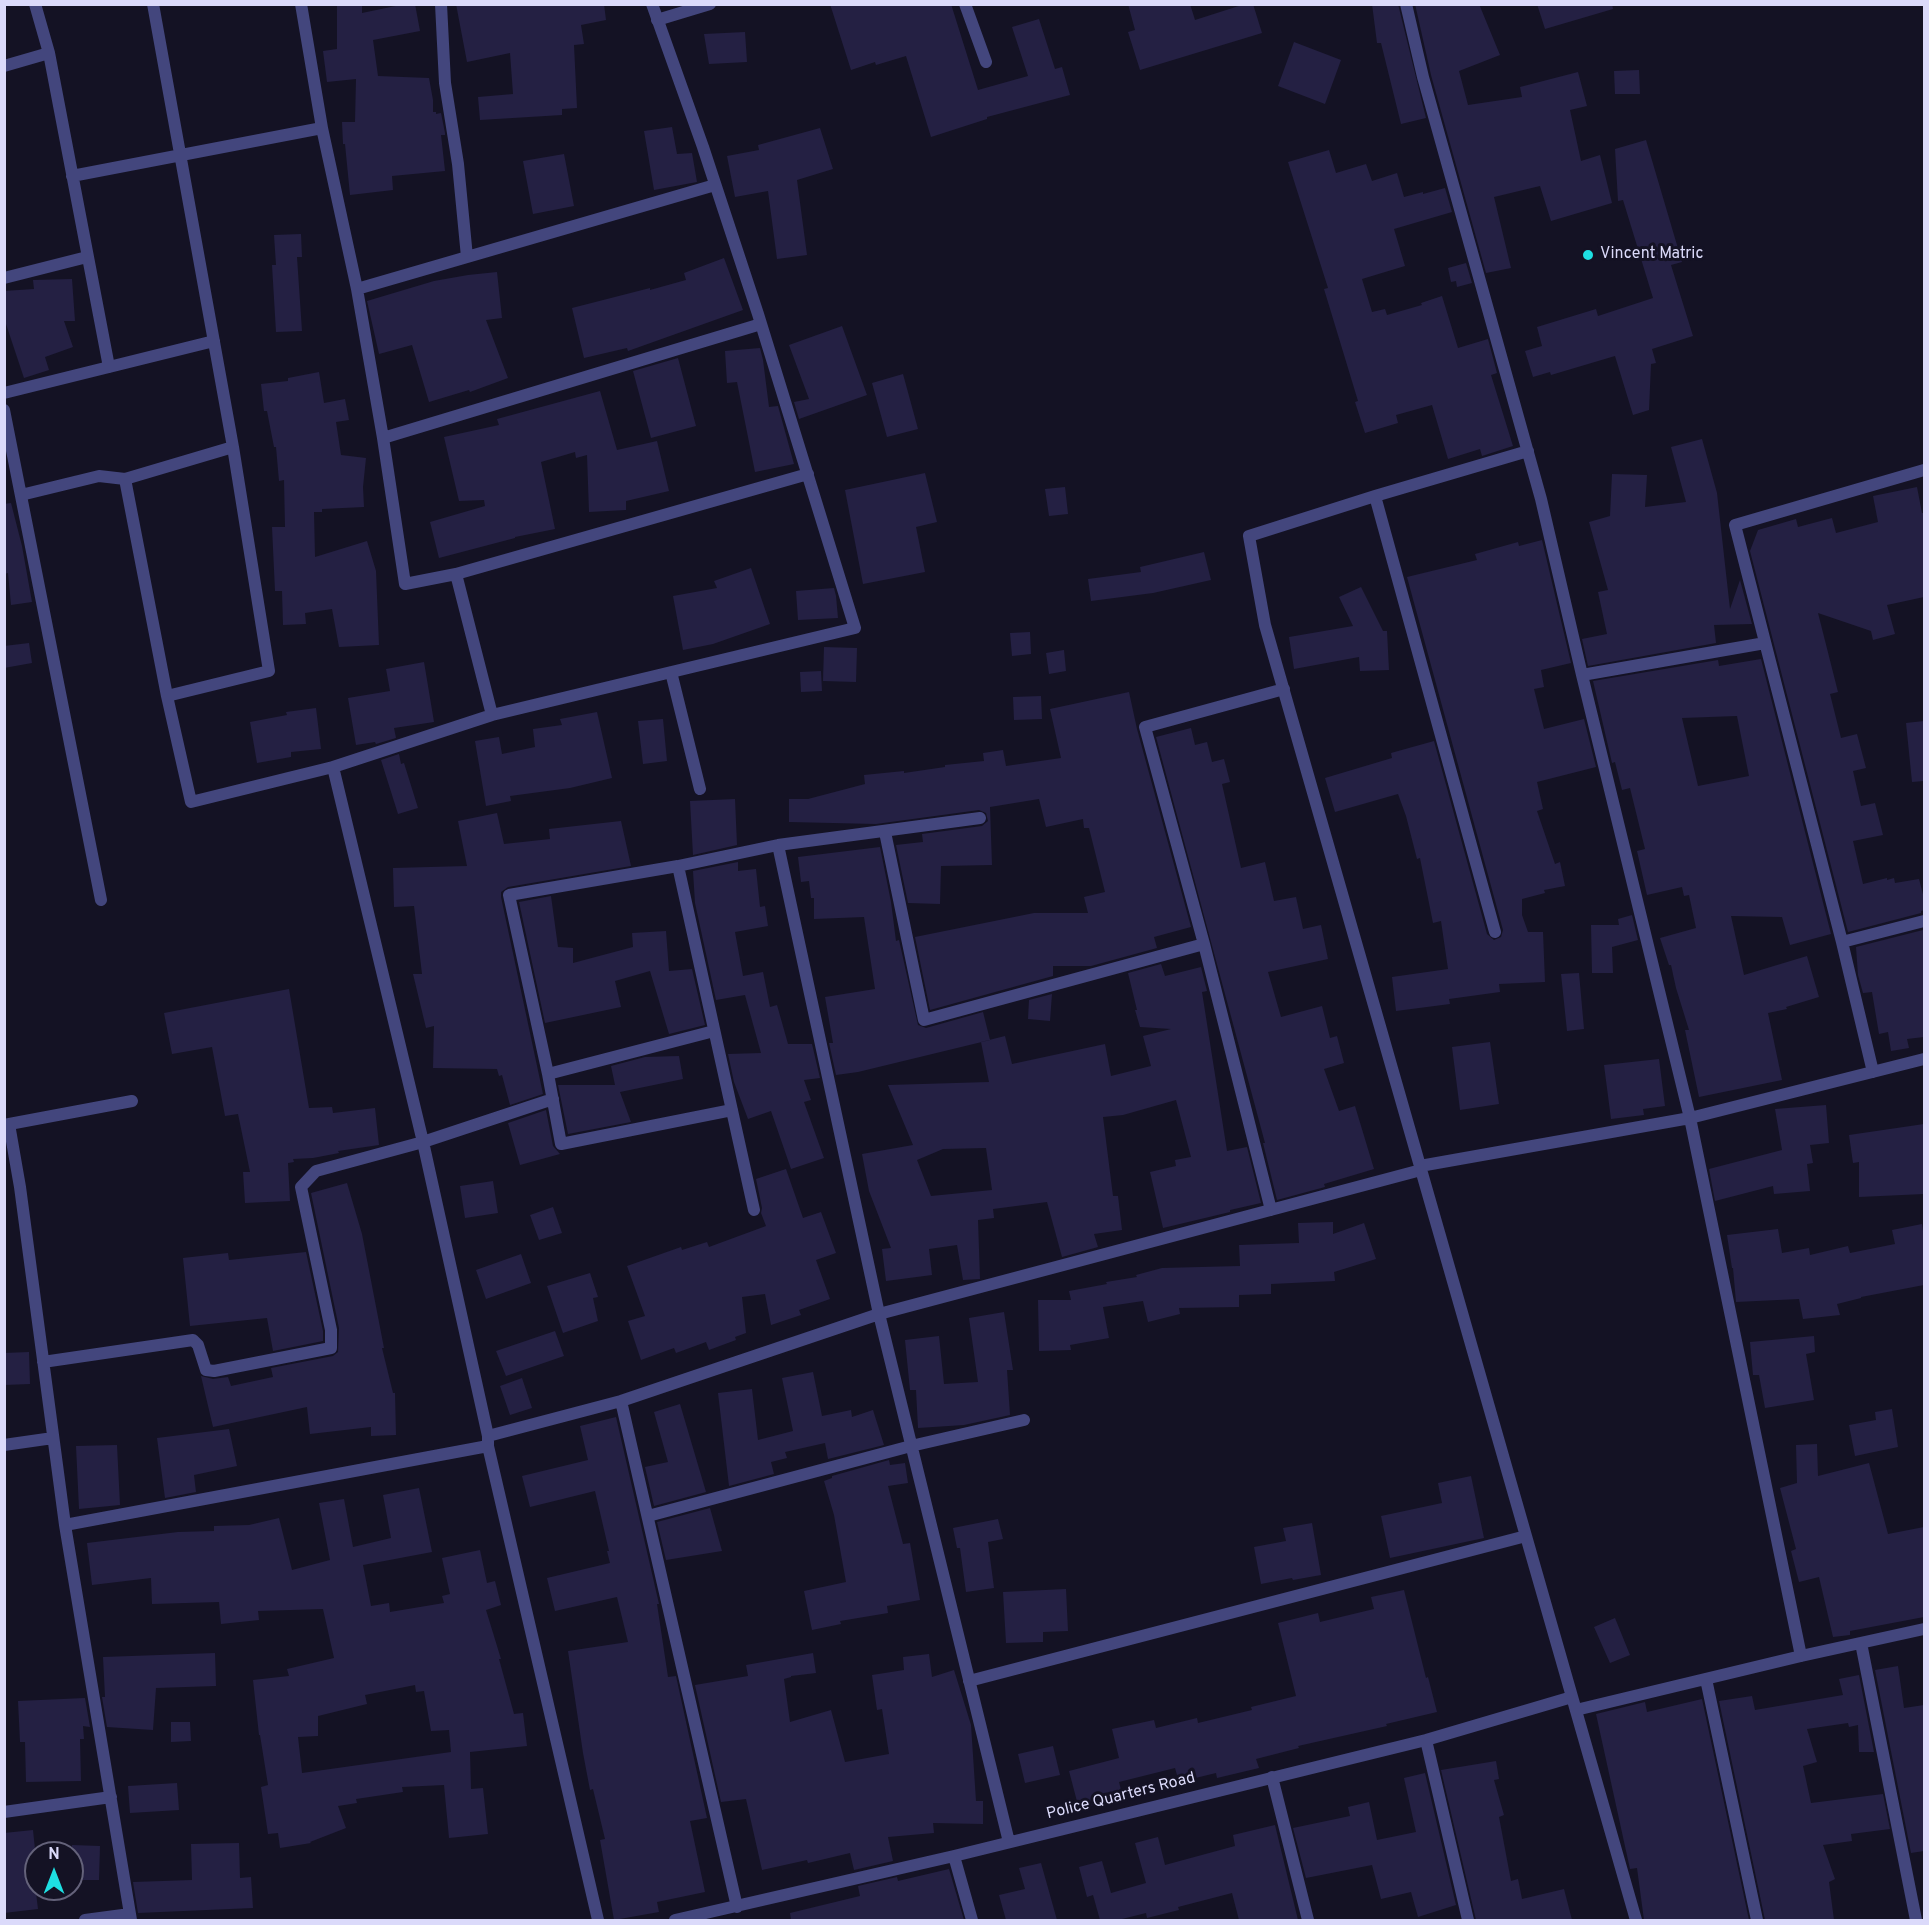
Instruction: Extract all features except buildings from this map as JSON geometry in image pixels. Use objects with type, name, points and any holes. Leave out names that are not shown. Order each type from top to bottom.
[{"type":"street","points":[[35,4],[49,54],[109,367]]},
{"type":"street","points":[[153,4],[233,447],[269,671],[167,696]]},
{"type":"street","points":[[302,4],[322,128],[357,289],[405,584],[456,574],[808,474]]},
{"type":"street","points":[[441,4],[445,83],[458,164],[467,257]]},
{"type":"street","points":[[125,479],[167,696],[191,802],[333,767],[492,715],[855,628],[761,324],[703,147],[652,4]]},
{"type":"street","points":[[657,20],[710,4]]},
{"type":"street","points":[[965,4],[986,62]]},
{"type":"street","points":[[1406,4],[1423,77],[1541,499],[1690,1118],[1801,1656]]},
{"type":"street","points":[[4,66],[49,54]]},
{"type":"street","points":[[72,176],[322,128]]},
{"type":"street","points":[[357,289],[715,185]]},
{"type":"street","points":[[4,278],[87,257]]},
{"type":"street","points":[[383,438],[761,324]]},
{"type":"street","points":[[4,393],[214,341]]},
{"type":"street","points":[[4,410],[101,900]]},
{"type":"street","points":[[21,495],[99,476],[125,479],[233,447]]},
{"type":"street","points":[[1528,451],[1249,536],[1265,625],[1636,1920]]},
{"type":"street","points":[[1873,1072],[1735,525],[1924,470]]},
{"type":"street","points":[[1375,496],[1495,932]]},
{"type":"street","points":[[456,574],[492,715]]},
{"type":"street","points":[[1582,675],[1765,643]]},
{"type":"street","points":[[672,672],[700,789]]},
{"type":"street","points":[[1271,1210],[1204,944],[1144,727],[1284,689]]},
{"type":"street","points":[[333,767],[423,1142],[488,1441],[598,1920]]},
{"type":"street","points":[[732,1110],[561,1144],[509,895],[678,866],[778,845],[980,818]]},
{"type":"street","points":[[885,832],[924,1020],[1204,944]]},
{"type":"street","points":[[778,845],[879,1314],[1009,1842]]},
{"type":"street","points":[[678,866],[754,1210]]},
{"type":"street","points":[[1842,942],[1924,921]]},
{"type":"street","points":[[548,1074],[714,1030]]},
{"type":"street","points":[[65,1525],[488,1441],[621,1401],[879,1314],[1421,1168],[1690,1118],[1924,1059]]},
{"type":"street","points":[[43,1362],[193,1340],[198,1345],[206,1370],[214,1371],[331,1348],[331,1330],[301,1187],[316,1171],[423,1142],[553,1099]]},
{"type":"street","points":[[85,1920],[131,1917],[65,1525],[20,1187],[7,1125],[132,1101]]},
{"type":"street","points":[[621,1401],[737,1907]]},
{"type":"street","points":[[648,1516],[911,1446],[1024,1420]]},
{"type":"street","points":[[4,1445],[53,1438]]},
{"type":"street","points":[[969,1681],[1526,1536]]},
{"type":"street","points":[[1576,1710],[1924,1629]]},
{"type":"street","points":[[1861,1643],[1916,1920]]},
{"type":"street","points":[[1706,1679],[1757,1920]]},
{"type":"street","name":"Police Quarters Road","points":[[675,1920],[954,1856],[1426,1740],[1572,1698]]},
{"type":"street","points":[[1426,1740],[1468,1920]]},
{"type":"street","points":[[1272,1777],[1308,1920]]},
{"type":"street","points":[[4,1812],[111,1797]]},
{"type":"street","points":[[954,1856],[972,1920]]},
{"type":"place","name":"Vincent Matric","points":[[1588,255]]}]
